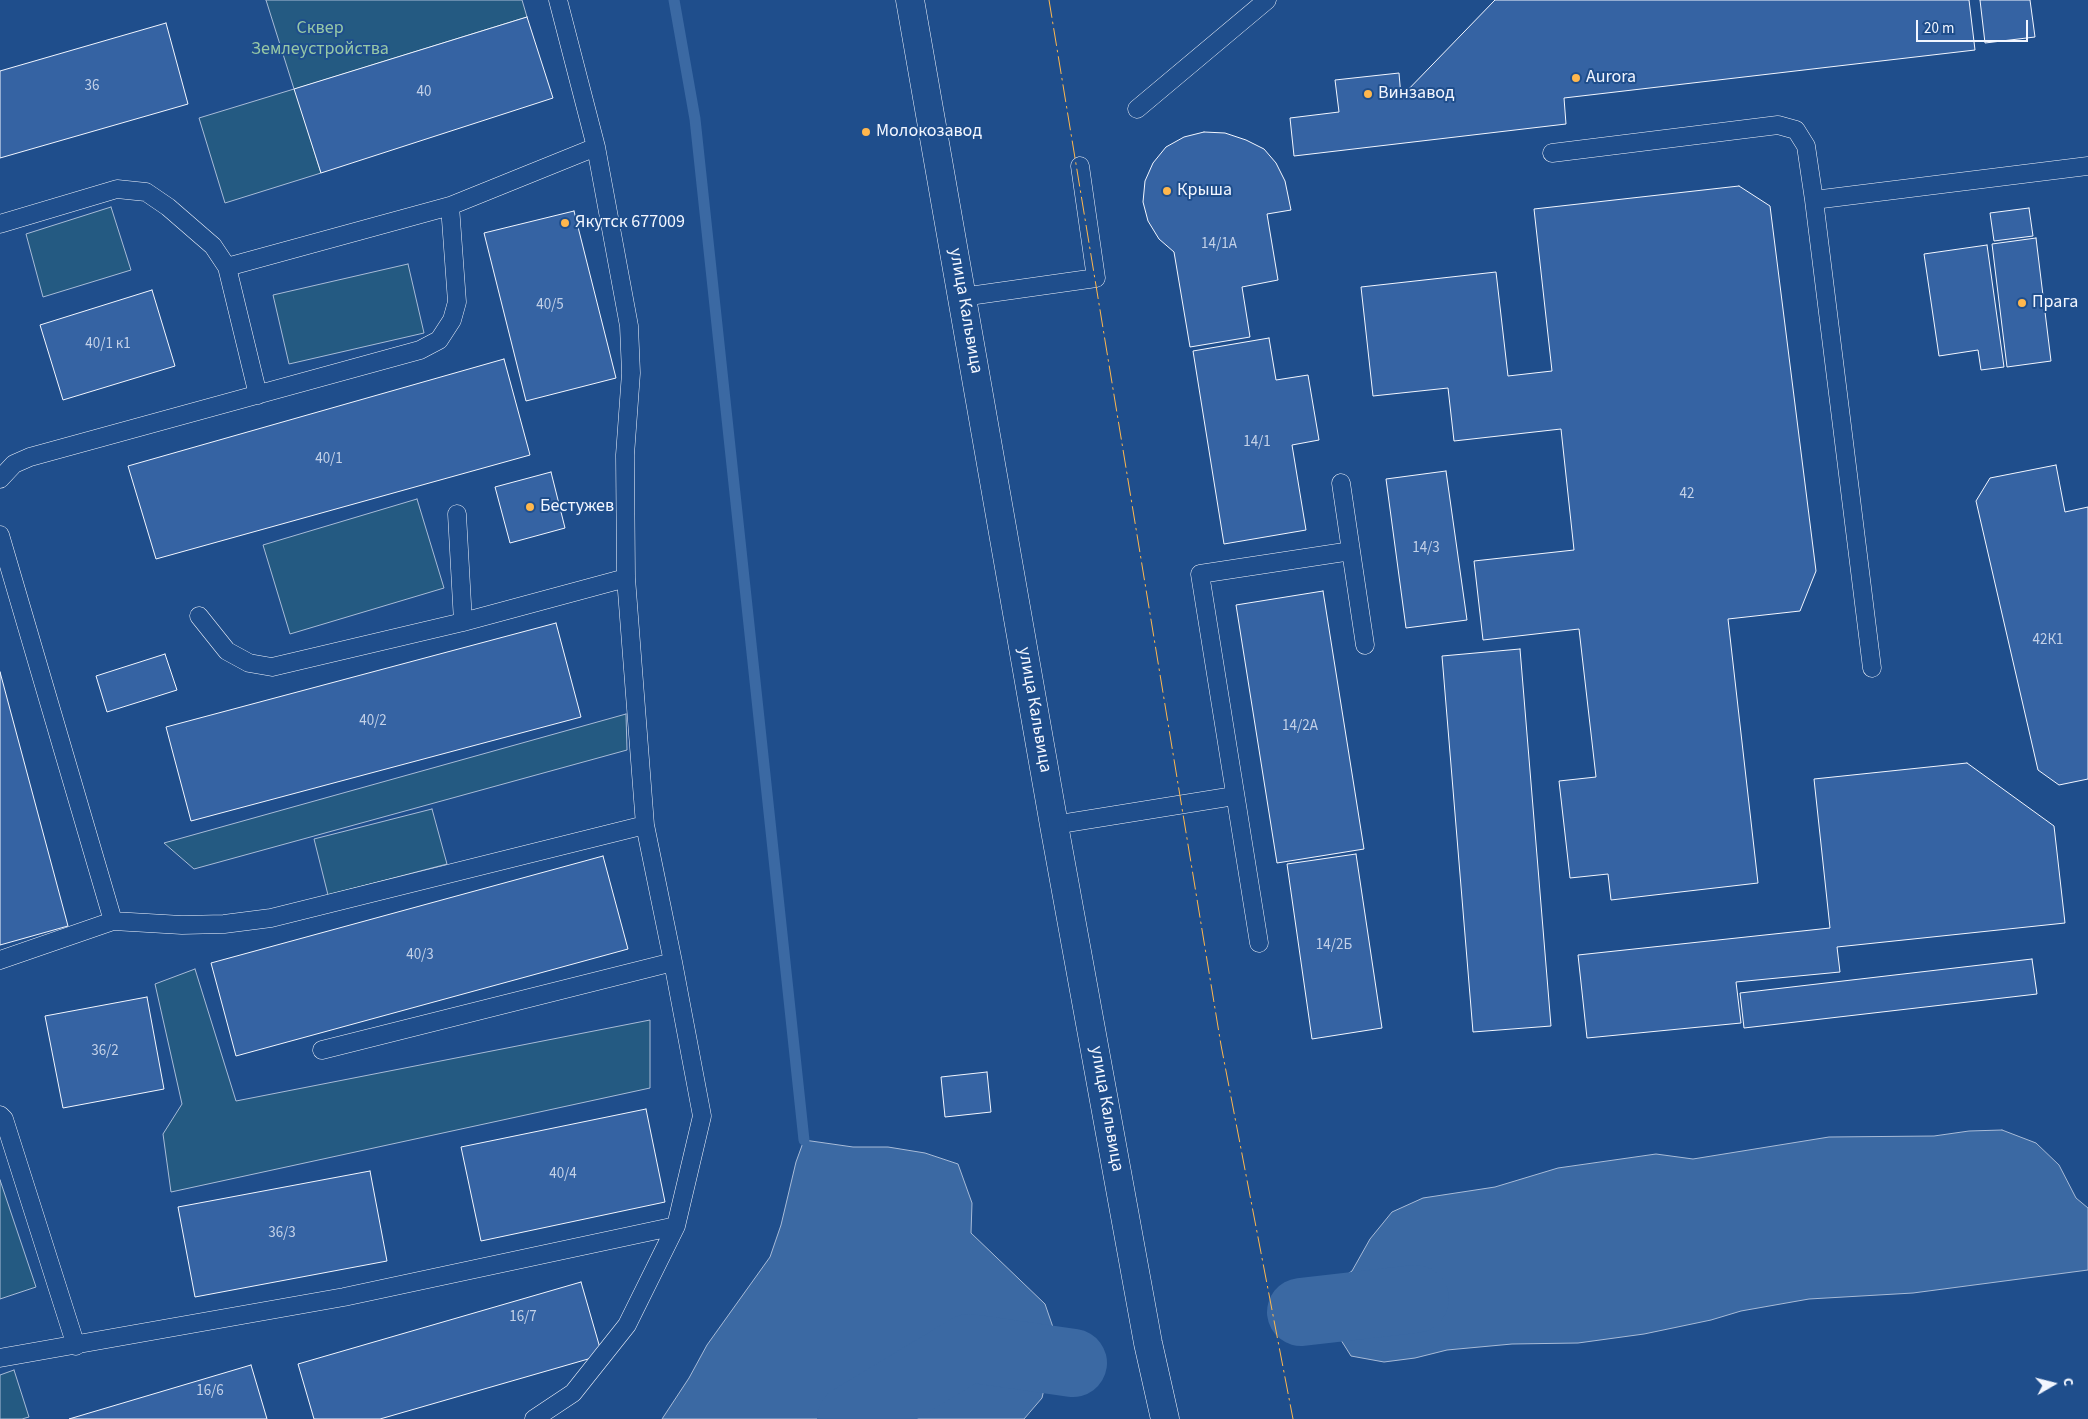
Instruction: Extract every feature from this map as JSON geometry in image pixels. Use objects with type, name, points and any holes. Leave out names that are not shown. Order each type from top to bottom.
[{"type":"street","name":"улица Кальвица","points":[[910,0],[1054,825],[1148,1342],[1165,1419]]},
{"type":"lane","points":[[534,1419],[573,1393],[627,1325],[676,1226],[702,1116],[645,826],[626,578],[625,455],[631,373],[629,326],[596,147],[558,0]]},
{"type":"lane","points":[[1137,109],[1267,0]]},
{"type":"lane","points":[[1552,153],[1778,125],[1796,130],[1806,146],[1872,668]]},
{"type":"lane","points":[[227,267],[450,206],[596,147]]},
{"type":"lane","points":[[962,297],[1096,278],[1080,166]]},
{"type":"lane","points":[[1814,200],[2088,166]]},
{"type":"lane","points":[[0,224],[117,189],[146,192],[168,207],[213,246],[227,267],[258,395]]},
{"type":"lane","points":[[0,478],[14,464],[30,457],[420,350],[439,340],[452,320],[457,302],[450,206]]},
{"type":"lane","points":[[1340,483],[1365,645]]},
{"type":"lane","points":[[457,514],[464,622]]},
{"type":"lane","points":[[0,535],[113,921]]},
{"type":"lane","points":[[1259,943],[1200,574],[1351,550]]},
{"type":"lane","points":[[200,616],[227,651],[249,663],[272,667],[464,622],[626,578]]},
{"type":"lane","points":[[1054,825],[1234,796]]},
{"type":"lane","points":[[0,960],[113,921],[182,925],[224,924],[271,918],[645,826]]},
{"type":"lane","points":[[322,1050],[673,962]]},
{"type":"lane","points":[[0,1115],[4,1119],[76,1346]]},
{"type":"lane","points":[[0,1358],[344,1297],[676,1226]]},
{"type":"green space","name":"Сквер Землеустройства","points":[[266,0],[522,0],[527,17],[295,89],[321,173],[225,203],[199,118],[294,89]]},
{"type":"green space","points":[[111,207],[131,270],[43,297],[26,234]]},
{"type":"green space","points":[[408,264],[424,333],[289,364],[273,295]]},
{"type":"green space","points":[[417,499],[444,588],[290,634],[263,545]]},
{"type":"green space","points":[[626,714],[627,750],[194,869],[164,843]]},
{"type":"green space","points":[[432,809],[447,864],[328,895],[314,839]]},
{"type":"green space","points":[[195,969],[236,1101],[650,1020],[650,1088],[171,1192],[163,1134],[182,1104],[155,984]]},
{"type":"green space","points":[[0,1180],[36,1287],[0,1299]]},
{"type":"green space","points":[[14,1370],[29,1417],[22,1419],[0,1419],[0,1375]]},
{"type":"shaded area","points":[[2002,1130],[2036,1143],[2059,1165],[2076,1198],[2088,1208],[2088,1270],[1913,1293],[1809,1299],[1741,1311],[1711,1320],[1644,1334],[1578,1343],[1512,1344],[1447,1350],[1415,1358],[1384,1362],[1351,1356],[1314,1297],[1352,1271],[1370,1239],[1392,1212],[1423,1198],[1495,1187],[1558,1168],[1656,1154],[1693,1159],[1829,1137],[1934,1136],[1969,1131]]},
{"type":"shaded area","points":[[804,1140],[853,1147],[888,1147],[925,1153],[958,1164],[972,1203],[971,1233],[1045,1304],[1056,1336],[1042,1398],[1024,1419],[662,1419],[689,1378],[707,1345],[770,1257],[781,1225],[796,1162]]},
{"type":"building","name":"Aurora","points":[[1495,0],[1969,0],[1975,50],[1564,98],[1566,124],[1294,156],[1290,118],[1339,112],[1335,80],[1399,73],[1401,97]]},
{"type":"building","points":[[1980,0],[2030,0],[2035,37],[1985,43]]},
{"type":"building","points":[[527,17],[553,98],[321,173],[294,89]]},
{"type":"building","points":[[166,23],[188,104],[0,158],[0,71]]},
{"type":"building","points":[[1204,132],[1225,133],[1264,149],[1276,163],[1285,181],[1291,210],[1267,214],[1278,280],[1242,287],[1250,337],[1190,347],[1174,252],[1159,239],[1148,221],[1143,202],[1145,181],[1153,163],[1166,147],[1184,137]]},
{"type":"building","points":[[1739,186],[1770,206],[1816,571],[1800,611],[1728,619],[1758,883],[1611,900],[1608,874],[1570,878],[1559,781],[1596,777],[1579,629],[1483,640],[1474,561],[1574,550],[1561,429],[1454,441],[1448,388],[1373,396],[1361,287],[1496,272],[1508,376],[1552,371],[1534,209]]},
{"type":"building","points":[[2029,208],[2033,236],[1994,241],[1990,213]]},
{"type":"building","points":[[574,211],[616,378],[526,401],[484,233]]},
{"type":"building","name":"Прага","points":[[2036,238],[2051,361],[2007,367],[1992,244]]},
{"type":"building","points":[[1987,245],[2004,367],[1981,370],[1978,350],[1939,356],[1924,254]]},
{"type":"building","points":[[152,290],[175,366],[63,400],[40,325]]},
{"type":"building","points":[[1269,338],[1276,380],[1308,375],[1319,440],[1292,445],[1306,530],[1224,544],[1193,351]]},
{"type":"building","points":[[504,359],[530,455],[156,559],[128,466]]},
{"type":"building","points":[[2056,465],[2065,512],[2088,507],[2088,779],[2059,785],[2038,770],[1976,501],[1990,478]]},
{"type":"building","points":[[1446,471],[1467,620],[1406,628],[1386,479]]},
{"type":"building","name":"Бестужев","points":[[551,472],[565,528],[510,543],[495,487]]},
{"type":"building","points":[[1323,591],[1364,849],[1277,863],[1236,605]]},
{"type":"building","points":[[556,623],[581,717],[191,821],[166,727]]},
{"type":"building","points":[[1520,649],[1551,1026],[1473,1032],[1442,656]]},
{"type":"building","points":[[165,654],[177,690],[107,712],[96,676]]},
{"type":"building","points":[[0,672],[68,926],[0,945]]},
{"type":"building","points":[[1967,763],[2054,826],[2065,923],[1837,947],[1840,972],[1736,982],[1741,1023],[1587,1038],[1578,955],[1830,928],[1814,779]]},
{"type":"building","points":[[1356,854],[1382,1028],[1312,1039],[1287,864]]},
{"type":"building","points":[[603,856],[628,949],[236,1056],[211,963]]},
{"type":"building","points":[[2032,959],[2037,994],[1744,1028],[1740,993]]},
{"type":"building","points":[[147,997],[164,1089],[63,1108],[45,1016]]},
{"type":"building","points":[[987,1072],[991,1112],[945,1117],[941,1077]]},
{"type":"building","points":[[646,1109],[665,1202],[481,1241],[461,1147]]},
{"type":"building","points":[[370,1171],[387,1261],[195,1297],[178,1207]]},
{"type":"building","points":[[581,1282],[602,1355],[380,1419],[314,1419],[298,1364]]},
{"type":"building","points":[[251,1365],[267,1419],[69,1419]]},
{"type":"waterway","points":[[674,0],[695,119],[804,1140]]},
{"type":"waterway","points":[[1301,1312],[1415,1299]]},
{"type":"waterway","points":[[851,1419],[969,1348],[1073,1363]]},
{"type":"power","points":[[1049,0],[1221,1045],[1293,1419]]},
{"type":"place","name":"Aurora","points":[[1576,78]]},
{"type":"place","name":"Винзавод","points":[[1368,94]]},
{"type":"place","name":"Молокозавод","points":[[866,132]]},
{"type":"place","name":"Крыша","points":[[1167,191]]},
{"type":"place","name":"Якутск 677009","points":[[565,223]]},
{"type":"place","name":"Прага","points":[[2022,303]]},
{"type":"place","name":"Бестужев","points":[[530,507]]}]
